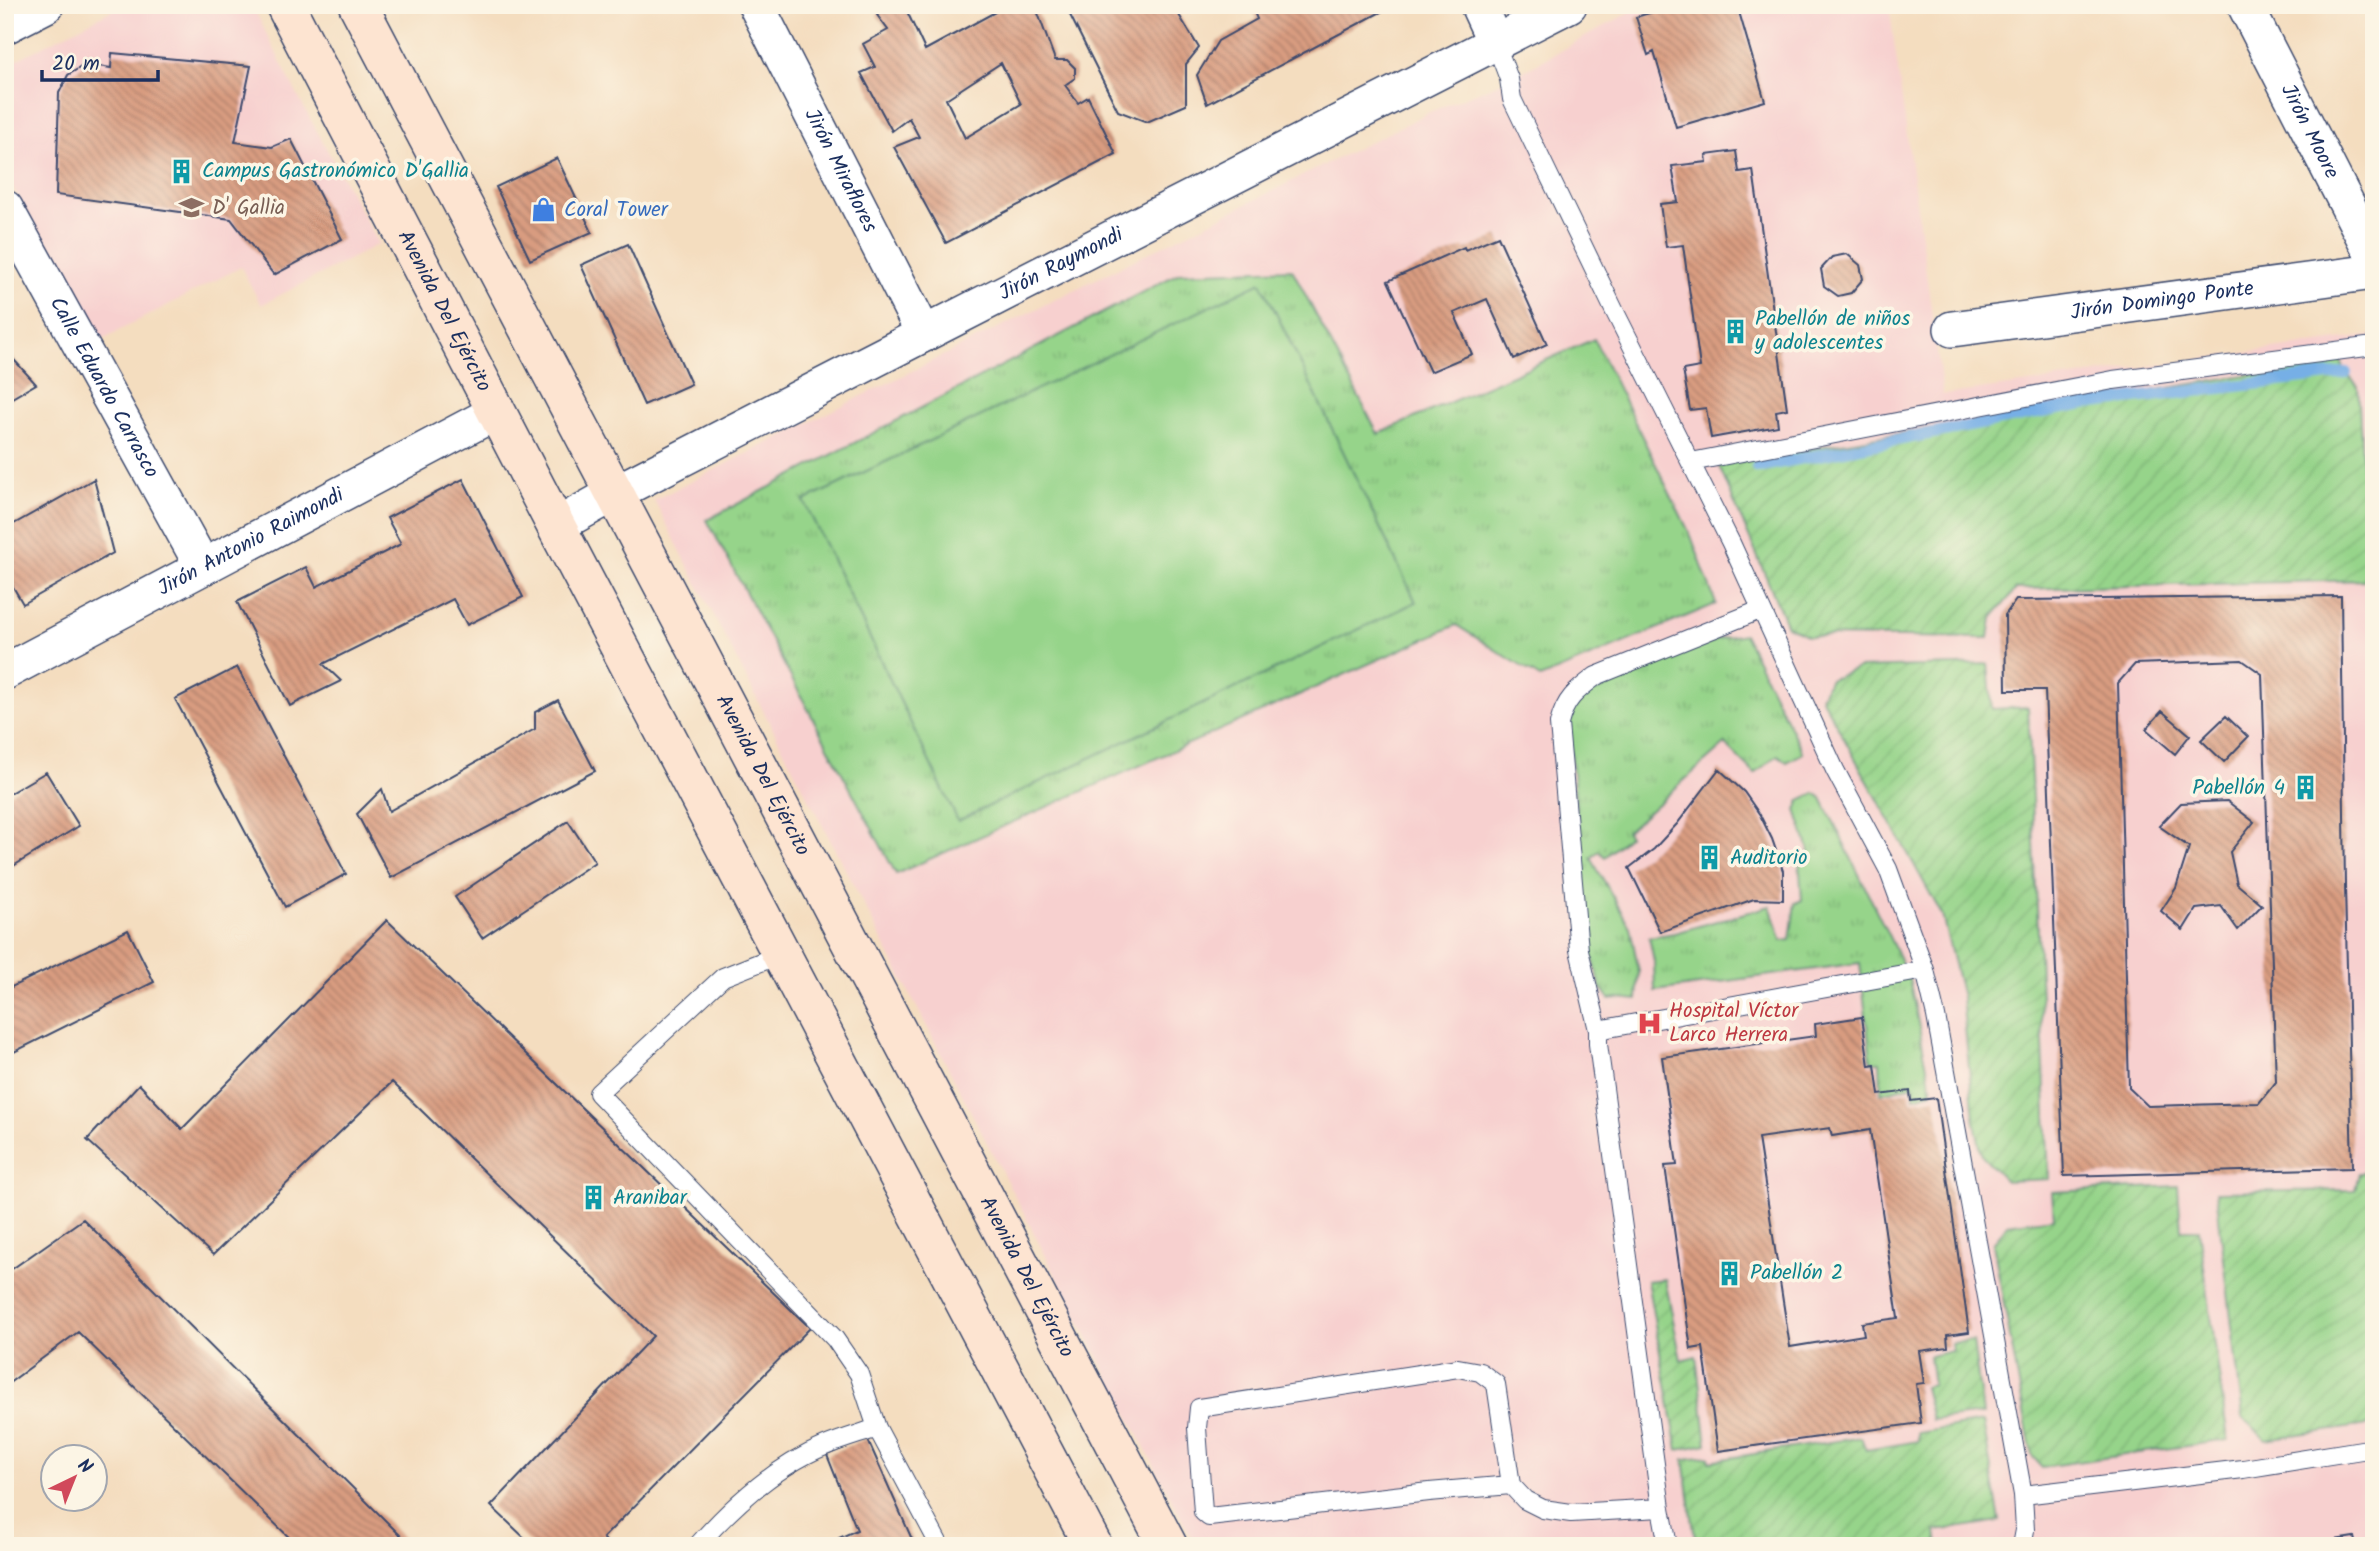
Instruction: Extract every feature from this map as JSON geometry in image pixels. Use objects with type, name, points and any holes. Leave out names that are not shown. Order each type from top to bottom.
[{"type":"main road","name":"Avenida Del Ejército","points":[[285,5],[496,412],[1093,1546]]},
{"type":"main road","name":"Avenida Del Ejército","points":[[358,5],[1168,1546]]},
{"type":"street","points":[[5,26],[46,5]]},
{"type":"street","name":"Jirón Miraflores","points":[[756,5],[924,334]]},
{"type":"street","points":[[1478,5],[1496,42]]},
{"type":"street","name":"Jirón Raymondi","points":[[556,526],[924,334],[1569,5]]},
{"type":"street","name":"Jirón Moore","points":[[2245,5],[2374,257]]},
{"type":"street","name":"Calle Eduardo Carrasco","points":[[5,208],[203,567]]},
{"type":"street","name":"Jirón Domingo Ponte","points":[[1952,329],[2374,272]]},
{"type":"street","name":"Jirón Antonio Raimondi","points":[[5,672],[496,412]]},
{"type":"lane","points":[[1496,42],[1509,79],[1512,99],[1691,462],[1835,770],[1888,869],[1925,970],[2023,1495],[2025,1530],[2022,1546]]},
{"type":"lane","points":[[1691,462],[2113,380],[2374,346]]},
{"type":"lane","points":[[1668,1546],[1598,1030],[1579,950],[1559,724],[1563,706],[1576,691],[1596,676],[1760,610]]},
{"type":"lane","points":[[781,954],[723,977],[598,1093],[835,1339],[859,1374],[877,1428],[940,1546]]},
{"type":"lane","points":[[1598,1030],[1925,970]]},
{"type":"lane","points":[[1511,1485],[1209,1517],[1203,1512],[1197,1428],[1199,1408],[1458,1368],[1480,1372],[1496,1384],[1511,1485],[1525,1500],[1544,1509],[1571,1513],[1661,1508]]},
{"type":"lane","points":[[697,1546],[723,1516],[769,1478],[823,1447],[877,1428]]},
{"type":"lane","points":[[2023,1495],[2243,1469],[2374,1448]]},
{"type":"shaded area","name":"D' Gallia","points":[[122,5],[252,5],[302,104],[379,244],[261,305],[241,267],[95,343],[5,172],[5,66]]},
{"type":"shaded area","name":"Hospital Víctor Larco Herrera","points":[[1643,5],[1889,5],[1943,395],[2374,335],[2374,1546],[1196,1546],[654,500],[1432,111],[1509,79]]},
{"type":"green space","points":[[1292,269],[1378,434],[1594,339],[1691,536],[1716,604],[1540,678],[1456,625],[896,874],[707,520],[1179,273]]},
{"type":"green space","points":[[1261,282],[1416,602],[958,821],[804,501]]},
{"type":"green space","points":[[2340,359],[2346,373],[2358,386],[2369,580],[2016,589],[1992,618],[1989,638],[1808,636],[1787,626],[1718,464]]},
{"type":"green space","points":[[1744,634],[1803,753],[1787,762],[1778,755],[1755,774],[1725,744],[1626,832],[1629,836],[1605,857],[1599,851],[1591,858],[1630,927],[1639,972],[1637,1000],[1609,999],[1601,988],[1587,937],[1568,715],[1586,695],[1717,639]]},
{"type":"green space","points":[[1988,664],[1992,709],[2028,707],[2049,1179],[2006,1181],[1982,1156],[1974,1118],[1962,997],[1942,915],[1821,697],[1829,680],[1859,668]]},
{"type":"green space","points":[[1815,793],[1822,798],[1909,978],[1932,1092],[1914,1097],[1914,1085],[1881,1093],[1880,1062],[1871,1062],[1860,963],[1655,991],[1654,961],[1649,937],[1674,933],[1770,906],[1782,941],[1790,940],[1795,903],[1802,900],[1799,858],[1810,853],[1796,810],[1800,800]]},
{"type":"green space","points":[[2359,1173],[2374,1173],[2374,1424],[2266,1440],[2243,1418],[2216,1192],[2355,1190]]},
{"type":"green space","points":[[2178,1186],[2181,1230],[2199,1230],[2228,1440],[2042,1467],[2032,1456],[1993,1244],[2007,1224],[2054,1218],[2052,1192]]},
{"type":"green space","points":[[1665,1279],[1681,1360],[1696,1356],[1707,1444],[1678,1450],[1647,1281]]},
{"type":"green space","points":[[1973,1341],[1983,1414],[1932,1420],[1924,1387],[1933,1385],[1929,1356],[1952,1351],[1951,1343]]},
{"type":"green space","points":[[1983,1422],[2000,1521],[1936,1531],[1938,1546],[1696,1546],[1684,1459],[1709,1456],[1710,1461],[1861,1437],[1866,1450],[1918,1441],[1918,1433]]},
{"type":"building","points":[[892,5],[904,5],[925,50],[1008,5],[1035,5],[1055,60],[1067,60],[1075,68],[1075,78],[1065,85],[1078,103],[1088,97],[1116,154],[946,243],[894,147],[919,137],[909,118],[892,131],[861,73],[875,67],[863,44],[888,30],[877,15]],"holes":[[[1001,63],[1021,104],[965,138],[946,99]]]},
{"type":"building","points":[[1065,5],[1173,5],[1199,48],[1186,64],[1186,105],[1147,122],[1118,111]]},
{"type":"building","points":[[1251,5],[1394,5],[1207,104],[1197,75],[1218,41],[1257,19]]},
{"type":"building","points":[[1676,5],[1737,5],[1765,101],[1676,127],[1654,52],[1648,55],[1636,17]]},
{"type":"building","name":"Campus Gastronómico D'Gallia","points":[[112,53],[251,66],[235,142],[272,147],[291,139],[342,239],[274,275],[231,219],[56,195],[59,93],[68,75],[86,64],[111,68]]},
{"type":"building","name":"Pabellón de niños y adolescentes","points":[[1736,151],[1739,172],[1753,170],[1787,409],[1776,411],[1778,426],[1711,438],[1706,408],[1690,410],[1683,370],[1700,367],[1683,245],[1666,247],[1660,204],[1678,202],[1672,166],[1707,162],[1706,155]]},
{"type":"building","name":"Coral Tower","points":[[557,158],[592,232],[530,260],[496,187]]},
{"type":"building","points":[[1498,236],[1547,344],[1514,359],[1487,299],[1454,313],[1472,354],[1430,372],[1388,281],[1464,247],[1465,250]]},
{"type":"building","points":[[628,244],[691,384],[644,405],[581,265]]},
{"type":"building","points":[[1847,254],[1860,265],[1863,279],[1851,293],[1838,296],[1824,286],[1821,269],[1832,257]]},
{"type":"building","points":[[5,350],[36,384],[5,402]]},
{"type":"building","points":[[94,479],[113,553],[23,604],[5,573],[5,529]]},
{"type":"building","points":[[463,479],[523,597],[467,625],[453,599],[323,664],[341,681],[290,706],[237,602],[306,567],[316,587],[401,544],[387,518]]},
{"type":"building","name":"Pabellón 4","points":[[2341,596],[2352,1168],[2064,1176],[2045,690],[2006,690],[2005,615],[2016,600]],"holes":[[[2242,660],[2262,674],[2276,1082],[2259,1103],[2148,1106],[2129,1088],[2118,683],[2135,664]]]},
{"type":"building","points":[[237,667],[346,874],[285,907],[175,699]]},
{"type":"building","points":[[558,700],[595,771],[391,878],[357,814],[382,789],[389,811],[535,729],[535,712]]},
{"type":"building","points":[[2162,711],[2190,735],[2175,754],[2146,729]]},
{"type":"building","points":[[2226,716],[2248,737],[2224,762],[2201,740]]},
{"type":"building","name":"Auditorio","points":[[1719,769],[1744,792],[1772,839],[1783,871],[1783,900],[1754,899],[1660,932],[1629,868],[1654,849],[1677,824]]},
{"type":"building","points":[[46,772],[79,826],[5,871],[5,796]]},
{"type":"building","points":[[2227,801],[2254,822],[2230,852],[2237,884],[2262,905],[2238,930],[2221,906],[2196,909],[2183,930],[2161,911],[2176,888],[2189,847],[2159,826],[2181,803]]},
{"type":"building","points":[[568,821],[595,862],[482,938],[455,897]]},
{"type":"building","name":"Aranibar","points":[[387,920],[810,1328],[603,1538],[611,1546],[533,1546],[491,1506],[653,1336],[392,1082],[213,1255],[87,1140],[139,1084],[182,1129]]},
{"type":"building","points":[[128,930],[154,982],[10,1054],[5,1045],[5,990]]},
{"type":"building","name":"Pabellón 2","points":[[1862,1017],[1869,1066],[1875,1065],[1879,1095],[1910,1091],[1911,1101],[1936,1098],[1969,1332],[1947,1335],[1948,1347],[1919,1351],[1924,1383],[1916,1384],[1921,1423],[1718,1451],[1703,1347],[1691,1349],[1665,1166],[1677,1165],[1662,1057],[1816,1036],[1815,1024]],"holes":[[[1830,1128],[1832,1136],[1870,1130],[1898,1318],[1862,1323],[1864,1335],[1790,1347],[1758,1138]]]},
{"type":"building","points":[[83,1219],[411,1546],[298,1546],[78,1332],[5,1386],[5,1274]]},
{"type":"building","points":[[867,1438],[915,1546],[842,1546],[839,1538],[857,1530],[827,1455]]},
{"type":"building","points":[[2354,1537],[2356,1546],[2309,1546],[2309,1544]]},
{"type":"waterway","points":[[1757,467],[2084,404],[2346,373]]},
{"type":"place","name":"Campus Gastronómico D'Gallia","points":[[182,171]]},
{"type":"place","name":"D' Gallia","points":[[192,208]]},
{"type":"place","name":"Coral Tower","points":[[544,210]]},
{"type":"place","name":"Pabellón de niños y adolescentes","points":[[1735,331]]},
{"type":"place","name":"Pabellón 4","points":[[2305,788]]},
{"type":"place","name":"Auditorio","points":[[1710,858]]},
{"type":"place","name":"Hospital Víctor Larco Herrera","points":[[1649,1023]]},
{"type":"place","name":"Aranibar","points":[[593,1198]]},
{"type":"place","name":"Pabellón 2","points":[[1730,1273]]}]
